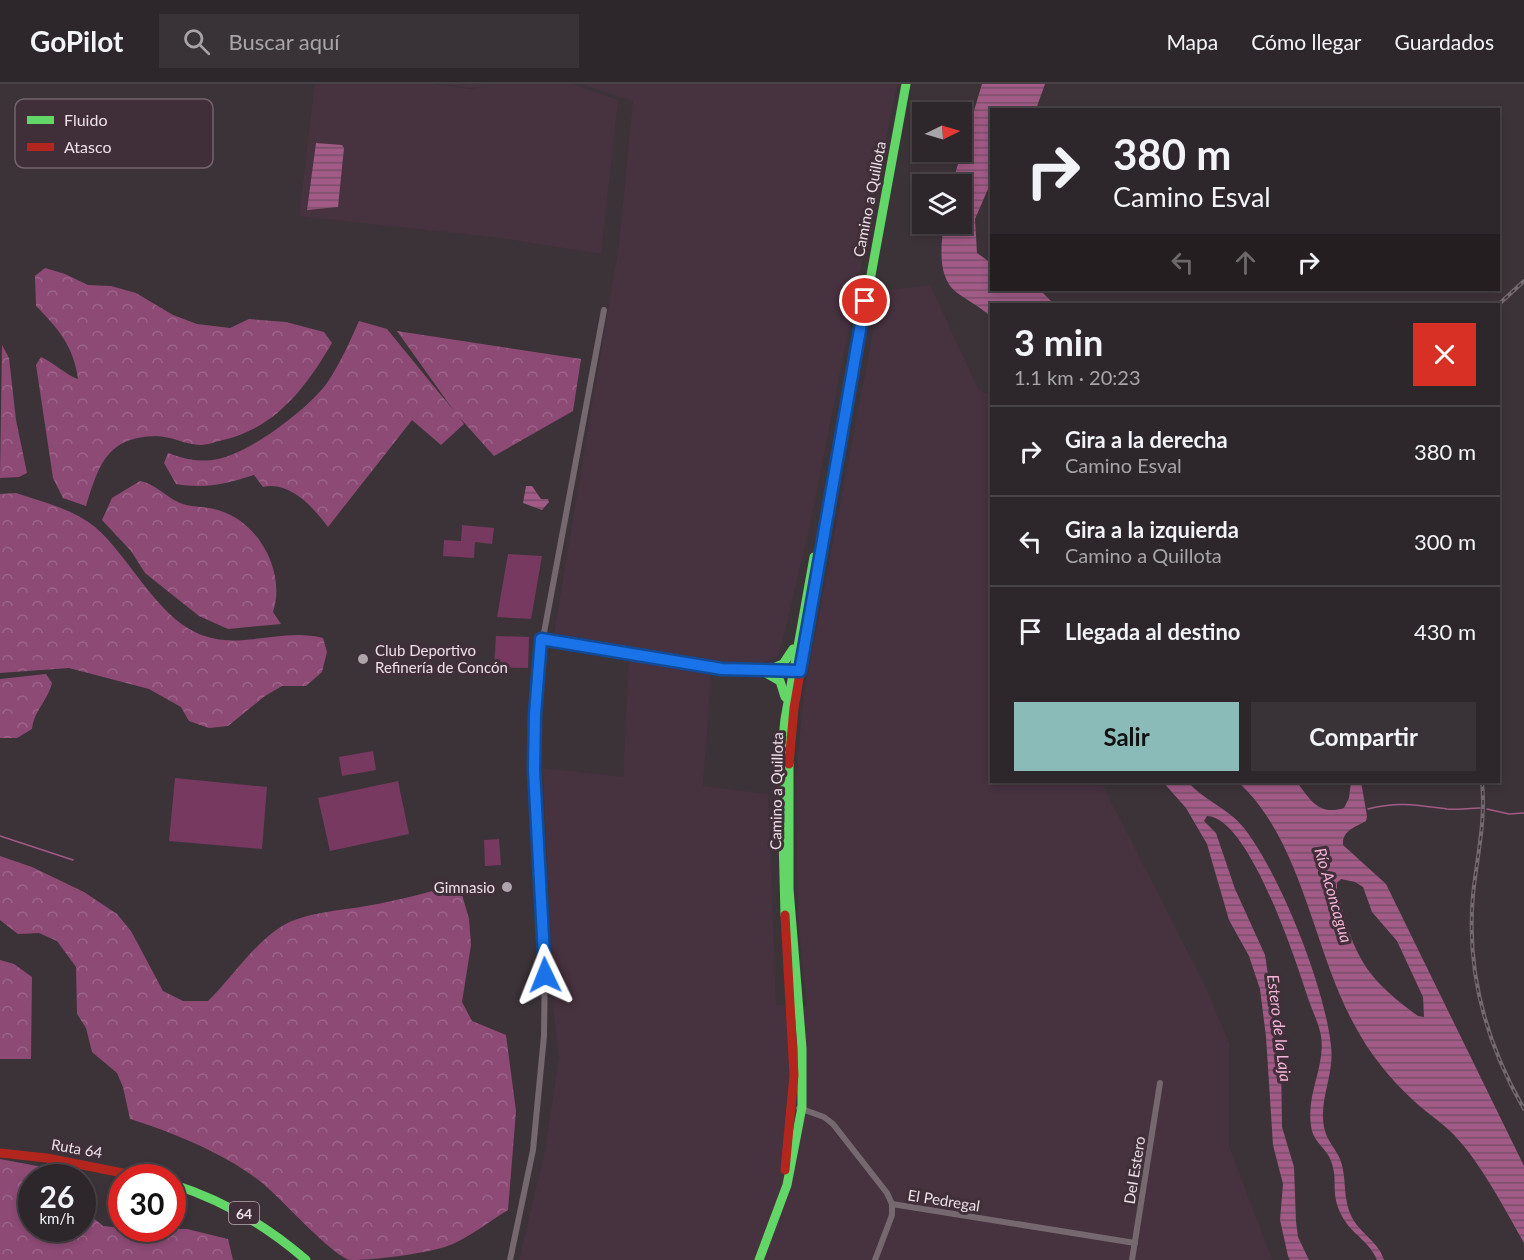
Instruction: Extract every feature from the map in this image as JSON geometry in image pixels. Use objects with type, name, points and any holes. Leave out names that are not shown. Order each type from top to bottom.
[{"type":"main road","name":"Camino a Quillota","points":[[759,1260],[791,1169],[802,1060],[792,934],[789,796],[791,733],[801,624],[906,84]]},
{"type":"main road","name":"Camino a Quillota","points":[[797,1107],[781,818],[784,719],[796,671],[854,356]]},
{"type":"main road","points":[[764,672],[779,667],[789,658],[801,624]]},
{"type":"main road","points":[[764,672],[782,684],[784,719]]},
{"type":"main road","name":"Ruta 64","points":[[0,1153],[47,1158],[108,1170]]},
{"type":"main road","name":"64","points":[[186,1189],[214,1198],[251,1217],[306,1260]]},
{"type":"street","points":[[510,1260],[533,1150],[544,1036],[545,958],[534,770],[535,714],[541,639],[604,310]]},
{"type":"street","points":[[541,639],[722,669],[764,672],[796,671]]},
{"type":"street","name":"Del Estero","points":[[1132,1260],[1160,1083]]},
{"type":"street","name":"El Pedregal","points":[[797,1107],[824,1117],[833,1124],[887,1193],[892,1204],[1135,1243]]},
{"type":"street","points":[[875,1260],[892,1215],[892,1204]]},
{"type":"shaded area","points":[[315,84],[434,84],[470,89],[489,86],[470,88],[442,84],[573,84],[618,100],[601,254],[501,238],[299,216]]},
{"type":"shaded area","points":[[582,84],[897,84],[811,520],[778,656],[762,663],[722,663],[554,633],[619,245],[633,101]]},
{"type":"shaded area","points":[[930,285],[979,391],[990,395],[990,783],[1102,783],[1206,988],[1229,1043],[1229,1146],[1272,1260],[519,1260],[544,1156],[559,1058],[554,1013],[543,768],[623,777],[629,660],[711,673],[703,786],[768,794],[776,1005],[807,1006],[798,919],[796,777],[804,693],[881,291]]},
{"type":"shaded area","points":[[462,525],[494,528],[492,544],[475,542],[474,558],[443,556],[444,540],[461,541]]},
{"type":"shaded area","points":[[508,554],[542,556],[531,619],[497,617]]},
{"type":"shaded area","points":[[496,636],[529,637],[528,668],[494,667]]},
{"type":"shaded area","points":[[373,751],[376,770],[342,776],[339,757]]},
{"type":"shaded area","points":[[175,778],[267,787],[262,849],[169,841]]},
{"type":"shaded area","points":[[398,781],[409,834],[330,851],[318,798]]},
{"type":"shaded area","points":[[499,839],[501,865],[485,866],[484,840]]},
{"type":"green space","points":[[45,268],[88,285],[111,286],[136,293],[173,315],[197,324],[230,328],[249,319],[286,322],[324,332],[332,343],[300,390],[274,416],[259,426],[209,444],[190,444],[156,436],[139,438],[115,448],[107,456],[95,478],[86,506],[63,498],[53,478],[36,365],[41,357],[78,379],[73,357],[64,339],[36,306],[35,276]]},
{"type":"green space","points":[[359,321],[387,329],[454,411],[397,331],[581,359],[573,411],[494,456],[459,417],[464,424],[441,445],[412,420],[328,527],[300,497],[282,488],[263,487],[254,475],[215,485],[176,484],[164,463],[168,453],[205,461],[231,455],[262,439],[293,417],[327,383]]},
{"type":"green space","points":[[2,345],[9,358],[16,420],[27,473],[19,477],[0,478]]},
{"type":"green space","points":[[140,481],[180,503],[211,508],[235,517],[258,538],[273,566],[276,597],[273,612],[281,624],[228,629],[199,616],[145,573],[131,551],[102,520],[112,498]]},
{"type":"green space","points":[[16,493],[67,511],[95,527],[155,599],[182,624],[197,633],[228,640],[291,635],[323,638],[327,652],[322,672],[306,686],[282,686],[265,696],[228,726],[209,728],[189,721],[181,707],[149,689],[69,668],[0,673],[0,494]]},
{"type":"green space","points":[[46,674],[52,683],[35,717],[32,729],[17,738],[0,738],[0,679]]},
{"type":"green space","points":[[0,856],[32,867],[84,892],[117,914],[131,931],[163,991],[183,1001],[208,1001],[261,942],[291,921],[389,902],[459,884],[469,919],[471,945],[462,1002],[472,1021],[506,1035],[516,1111],[508,1210],[470,1235],[445,1247],[398,1256],[350,1260],[331,1248],[270,1189],[247,1172],[198,1145],[130,1119],[123,1087],[117,1073],[92,1052],[86,1028],[77,1014],[76,967],[57,941],[39,933],[18,934],[0,920]]},
{"type":"green space","points":[[0,960],[14,964],[32,977],[31,1059],[0,1059]]},
{"type":"green space","points":[[0,1159],[27,1164],[18,1164],[18,1242],[96,1242],[96,1220],[103,1226],[108,1227],[108,1242],[186,1242],[186,1229],[228,1239],[233,1260],[0,1260]]},
{"type":"water","points":[[982,84],[1045,84],[1036,108],[990,108],[990,184],[975,219],[977,253],[990,262],[990,291],[1041,291],[1053,303],[990,303],[990,316],[950,286],[943,269],[943,234],[972,234],[972,174],[955,174],[959,162],[972,162],[972,117]]},
{"type":"water","points":[[316,143],[342,145],[344,148],[338,207],[307,210]]},
{"type":"water","points":[[526,486],[532,486],[541,499],[548,499],[549,502],[542,510],[523,503]]},
{"type":"water","points":[[1164,783],[1189,783],[1238,821],[1258,848],[1286,902],[1310,963],[1327,1022],[1332,1057],[1324,1099],[1325,1131],[1340,1159],[1350,1213],[1358,1226],[1375,1244],[1384,1260],[1377,1260],[1370,1248],[1343,1218],[1336,1202],[1331,1161],[1312,1131],[1311,1106],[1321,1059],[1321,1036],[1282,924],[1254,864],[1239,840],[1223,823],[1207,816],[1204,821],[1216,833],[1235,889],[1265,955],[1281,1061],[1282,1127],[1294,1167],[1298,1237],[1309,1260],[1290,1260],[1288,1256],[1280,1220],[1283,1184],[1273,1145],[1266,1037],[1260,989],[1249,956],[1229,920],[1207,844],[1186,808]]},
{"type":"water","name":"Río Aconcagua","points":[[1239,783],[1298,783],[1316,805],[1335,810],[1344,808],[1349,798],[1351,783],[1361,783],[1366,821],[1347,832],[1343,845],[1386,884],[1524,1166],[1524,1243],[1474,1159],[1450,1131],[1397,1084],[1381,1066],[1361,1036],[1328,965],[1293,865],[1278,834],[1260,806]],"holes":[[[1341,879],[1355,882],[1363,887],[1372,912],[1397,941],[1423,997],[1424,1017],[1418,1016],[1399,1002],[1363,963],[1349,932],[1337,891],[1337,883]]]},
{"type":"waterway","points":[[1368,809],[1398,804],[1451,809],[1480,808]]},
{"type":"waterway","points":[[1487,809],[1509,814],[1524,813]]},
{"type":"waterway","points":[[0,836],[73,860]]},
{"type":"railway","points":[[1500,303],[1524,281]]},
{"type":"railway","points":[[1482,783],[1482,825],[1473,895],[1472,924],[1476,979],[1489,1033],[1524,1109]]},
{"type":"traffic: fast","points":[[826,521],[906,84]]},
{"type":"traffic: fast","points":[[785,915],[781,758],[785,719],[814,557]]},
{"type":"traffic: fast","points":[[764,672],[783,664],[793,649]]},
{"type":"traffic: fast","points":[[764,672],[780,681],[785,697]]},
{"type":"traffic: fast","points":[[759,1260],[787,1185],[802,1107],[802,1048],[789,889],[789,764]]},
{"type":"traffic: fast","points":[[186,1188],[243,1215],[291,1247],[306,1260]]},
{"type":"traffic: jam","points":[[789,764],[794,708],[826,521]]},
{"type":"traffic: jam","points":[[785,915],[794,1075],[785,1170]]},
{"type":"traffic: jam","points":[[0,1153],[47,1158],[108,1170]]},
{"type":"place","name":"Club Deportivo Refinería de Concón","points":[[363,659]]},
{"type":"place","name":"Gimnasio","points":[[507,887]]},
{"type":"route","points":[[545,975],[534,770],[535,714],[541,639],[722,669],[764,672],[800,671],[865,301]]},
{"type":"water label","name":"Estero de la Laja","points":[[1280,1028]]}]
